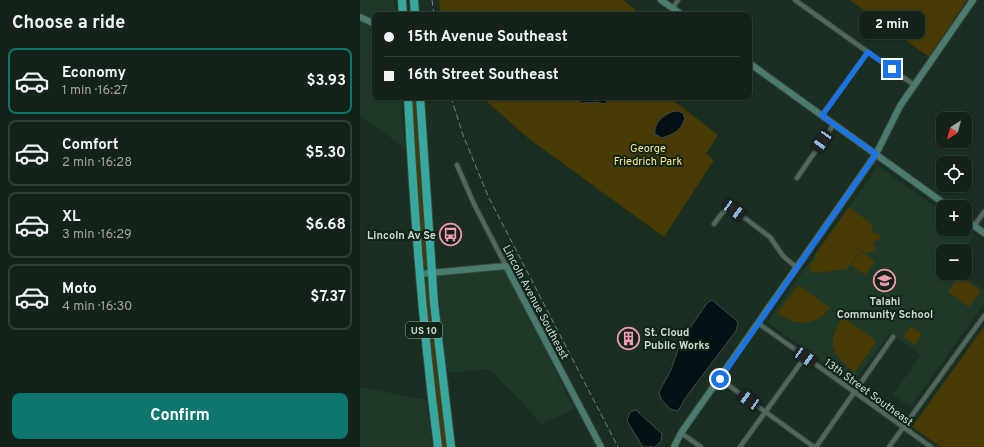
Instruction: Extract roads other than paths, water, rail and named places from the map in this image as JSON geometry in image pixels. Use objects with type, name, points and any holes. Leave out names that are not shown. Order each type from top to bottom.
[{"type":"highway","points":[[402,0],[403,12]]},
{"type":"highway","points":[[414,0],[415,12]]},
{"type":"highway","name":"US 10","points":[[408,100],[419,274],[438,447]]},
{"type":"highway","name":"US 10","points":[[420,100],[431,273],[451,447]]},
{"type":"street","points":[[661,0],[678,12]]},
{"type":"street","points":[[672,8],[678,0]]},
{"type":"street","points":[[795,0],[914,85]]},
{"type":"street","points":[[674,447],[681,433],[876,154],[893,119],[914,85],[973,0]]},
{"type":"street","points":[[360,17],[372,23]]},
{"type":"street","points":[[822,116],[868,52]]},
{"type":"street","points":[[752,65],[939,200]]},
{"type":"street","points":[[797,178],[834,124]]},
{"type":"street","name":"Lincoln Avenue Southeast","points":[[457,165],[480,216],[601,447]]},
{"type":"street","points":[[714,224],[724,211],[728,209],[734,210],[770,237],[783,256],[796,268]]},
{"type":"street","points":[[984,212],[974,226],[984,232]]},
{"type":"street","points":[[419,274],[506,266]]},
{"type":"street","points":[[890,447],[984,316]]},
{"type":"street","name":"13th Street Southeast","points":[[758,323],[931,447]]},
{"type":"street","points":[[720,379],[815,447],[893,337]]},
{"type":"street","points":[[740,447],[805,357]]},
{"type":"street","points":[[669,447],[681,433]]},
{"type":"street","points":[[681,433],[701,447]]},
{"type":"railway","points":[[432,0],[434,12]]},
{"type":"railway","points":[[452,100],[463,135],[488,196],[618,447]]},
{"type":"place","name":"Lincoln Av Se","points":[[451,235]]},
{"type":"place","name":"Talahi Community School","points":[[885,281]]},
{"type":"place","name":"St. Cloud Public Works","points":[[628,338]]},
{"type":"park label","name":"George Friedrich Park","points":[[648,154]]}]
